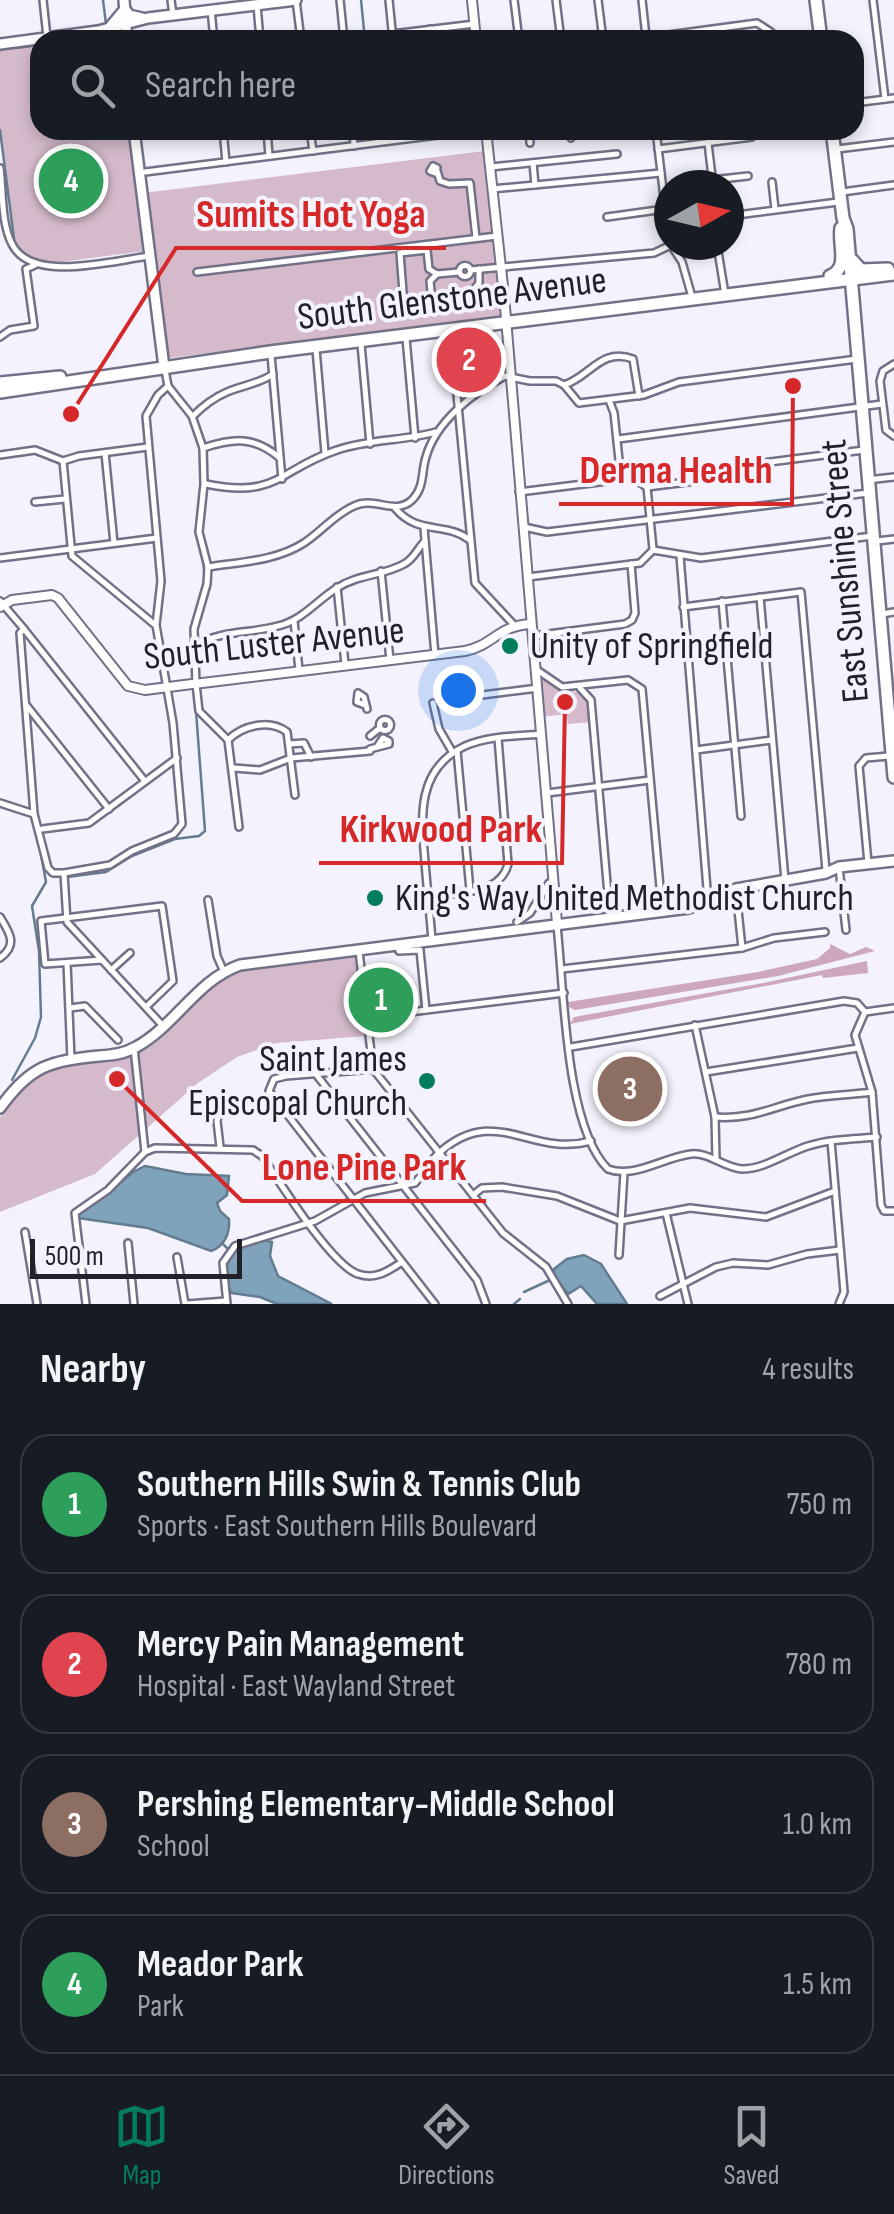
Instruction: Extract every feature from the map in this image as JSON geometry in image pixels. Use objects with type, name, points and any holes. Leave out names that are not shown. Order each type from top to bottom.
[{"type":"main road","points":[[104,30],[144,19],[296,0]]},
{"type":"main road","points":[[816,0],[820,30]]},
{"type":"main road","points":[[124,4],[128,15],[144,19]]},
{"type":"main road","points":[[124,4],[126,30]]},
{"type":"main road","points":[[102,30],[115,24],[124,4]]},
{"type":"main road","points":[[132,30],[144,19]]},
{"type":"main road","points":[[0,44],[30,40]]},
{"type":"main road","points":[[135,140],[164,367]]},
{"type":"main road","name":"East Sunshine Street","points":[[833,140],[858,332],[860,408],[879,614],[891,698],[894,777]]},
{"type":"main road","points":[[830,276],[842,266],[842,223]]},
{"type":"main road","name":"East Sunshine Street","points":[[842,223],[848,229],[848,299],[857,359]]},
{"type":"main road","points":[[851,258],[861,270],[892,271]]},
{"type":"main road","name":"South Glenstone Avenue","points":[[792,285],[807,286],[892,271]]},
{"type":"main road","name":"South Glenstone Avenue","points":[[0,392],[270,352],[792,285],[830,276],[872,278],[892,271]]},
{"type":"main road","points":[[858,332],[858,288],[872,278]]},
{"type":"main road","points":[[807,286],[841,286],[848,299]]},
{"type":"main road","name":"South Glenstone Avenue","points":[[0,383],[119,373]]},
{"type":"main road","points":[[0,1108],[29,1074],[48,1064],[134,1048],[224,972],[248,963],[689,908],[736,890],[826,874],[839,867],[894,860]]},
{"type":"street","points":[[44,0],[46,30]]},
{"type":"street","points":[[171,0],[173,15]]},
{"type":"street","points":[[296,0],[300,30]]},
{"type":"street","points":[[340,0],[343,30]]},
{"type":"street","points":[[388,0],[391,30]]},
{"type":"street","points":[[472,0],[475,30]]},
{"type":"street","points":[[514,0],[517,30]]},
{"type":"street","points":[[556,0],[559,30]]},
{"type":"street","points":[[598,0],[602,30]]},
{"type":"street","points":[[645,30],[642,0],[650,0]]},
{"type":"street","points":[[873,0],[885,99]]},
{"type":"street","points":[[257,4],[259,30]]},
{"type":"street","points":[[212,10],[213,30]]},
{"type":"street","points":[[708,30],[757,23],[769,30]]},
{"type":"street","points":[[425,30],[474,24]]},
{"type":"street","points":[[864,102],[894,98]]},
{"type":"street","points":[[224,140],[226,162]]},
{"type":"street","points":[[268,140],[269,156]]},
{"type":"street","points":[[311,140],[312,152]]},
{"type":"street","points":[[354,140],[354,146]]},
{"type":"street","points":[[145,172],[403,140]]},
{"type":"street","points":[[487,140],[576,1106],[604,1165],[614,1172],[624,1173],[690,1154],[744,1169],[812,1145],[877,1138]]},
{"type":"street","points":[[657,140],[661,170]]},
{"type":"street","points":[[658,149],[737,140]]},
{"type":"street","points":[[834,150],[894,142]]},
{"type":"street","points":[[708,144],[711,170]]},
{"type":"street","points":[[490,168],[617,154]]},
{"type":"street","points":[[533,163],[535,185]]},
{"type":"street","points":[[0,168],[9,238],[18,254],[35,265],[57,267],[150,256]]},
{"type":"street","points":[[437,171],[445,183],[470,183],[476,238]]},
{"type":"street","points":[[492,189],[654,174]]},
{"type":"street","points":[[744,177],[748,176]]},
{"type":"street","points":[[772,182],[776,210]]},
{"type":"street","points":[[744,214],[894,186]]},
{"type":"street","points":[[607,217],[654,210]]},
{"type":"street","points":[[197,272],[496,236]]},
{"type":"street","points":[[437,274],[429,269],[427,250],[400,253],[404,305],[466,301],[479,283],[480,270]]},
{"type":"street","points":[[432,303],[430,280],[437,274],[459,272],[464,265],[480,270],[654,253]]},
{"type":"street","points":[[681,260],[692,298]]},
{"type":"street","points":[[719,260],[725,294]]},
{"type":"street","points":[[0,337],[10,330],[34,326],[26,270],[35,265]]},
{"type":"street","points":[[451,330],[475,583],[514,625]]},
{"type":"street","points":[[406,335],[415,438]]},
{"type":"street","points":[[361,340],[370,444]]},
{"type":"street","points":[[315,346],[326,454]]},
{"type":"street","points":[[270,352],[282,480]]},
{"type":"street","points":[[564,385],[581,378],[601,359],[619,356],[632,359],[639,396]]},
{"type":"street","points":[[394,508],[407,504],[421,487],[425,457],[436,432],[501,378],[556,381],[579,403],[639,396],[679,382],[857,359]]},
{"type":"street","points":[[894,364],[883,370],[880,381],[886,430],[894,436]]},
{"type":"street","points":[[164,367],[168,386],[192,416],[203,448],[204,484],[198,532],[208,567],[193,646],[194,684],[199,711],[228,740],[239,827]]},
{"type":"street","points":[[192,416],[210,400],[262,382],[273,374]]},
{"type":"street","points":[[24,629],[20,633],[34,814],[41,829],[48,868],[52,873],[64,873],[105,867],[174,834],[182,824],[177,758],[156,625],[161,581],[146,416],[168,386]]},
{"type":"street","points":[[609,400],[618,438],[621,479]]},
{"type":"street","points":[[618,438],[882,407]]},
{"type":"street","points":[[204,484],[244,490],[282,480],[340,448],[436,432]]},
{"type":"street","points":[[203,448],[225,441],[252,440],[280,458]]},
{"type":"street","points":[[0,455],[35,450],[63,461],[148,447]]},
{"type":"street","points":[[520,492],[632,478],[647,487],[695,481],[715,469],[864,450]]},
{"type":"street","points":[[105,453],[114,543]]},
{"type":"street","points":[[63,461],[72,556],[156,625]]},
{"type":"street","points":[[522,526],[547,532],[650,520],[867,487],[894,477]]},
{"type":"street","points":[[527,578],[646,560],[653,550],[647,487]]},
{"type":"street","points":[[35,502],[66,499]]},
{"type":"street","points":[[208,567],[271,558],[292,550],[355,506],[379,502],[424,528],[460,532],[470,540]]},
{"type":"street","points":[[424,528],[435,655]]},
{"type":"street","points":[[0,558],[157,538]]},
{"type":"street","points":[[653,550],[701,558],[894,539]]},
{"type":"street","points":[[193,646],[212,635],[294,620],[360,576],[402,566],[424,541]]},
{"type":"street","points":[[680,556],[708,901]]},
{"type":"street","points":[[533,636],[632,620],[635,612],[630,564]]},
{"type":"street","points":[[381,571],[390,660]]},
{"type":"street","points":[[337,588],[345,666]]},
{"type":"street","points":[[682,607],[801,592],[826,874]]},
{"type":"street","points":[[760,597],[784,880]]},
{"type":"street","name":"South Luster Avenue","points":[[1,605],[12,600],[58,598],[128,686],[137,690],[474,650],[514,625],[531,624]]},
{"type":"street","points":[[722,601],[741,816]]},
{"type":"street","points":[[1,605],[144,780]]},
{"type":"street","points":[[141,614],[157,608]]},
{"type":"street","points":[[879,614],[894,612]]},
{"type":"street","points":[[294,620],[299,670]]},
{"type":"street","points":[[536,668],[562,686],[628,680],[642,690],[662,912]]},
{"type":"street","points":[[577,687],[585,690],[591,700],[610,918]]},
{"type":"street","points":[[474,696],[538,688]]},
{"type":"street","points":[[433,703],[438,729],[455,752],[470,890]]},
{"type":"street","points":[[25,704],[109,809]]},
{"type":"street","points":[[228,740],[240,729],[276,724],[284,728],[294,795]]},
{"type":"street","points":[[370,736],[380,728]]},
{"type":"street","points":[[432,940],[420,812],[425,789],[437,767],[474,742],[542,734]]},
{"type":"street","points":[[428,896],[493,886],[505,874],[508,864],[498,738]]},
{"type":"street","points":[[696,750],[772,740]]},
{"type":"street","points":[[289,744],[304,743],[311,756]]},
{"type":"street","points":[[234,768],[260,770],[291,758],[372,749]]},
{"type":"street","points":[[868,864],[859,766],[866,758],[892,755]]},
{"type":"street","points":[[41,829],[89,823],[177,758]]},
{"type":"street","points":[[547,793],[650,780]]},
{"type":"street","points":[[0,803],[34,814]]},
{"type":"street","points":[[839,867],[846,930]]},
{"type":"street","points":[[64,873],[66,919],[162,1026]]},
{"type":"street","points":[[516,922],[530,913],[550,882],[554,882]]},
{"type":"street","points":[[736,890],[742,948]]},
{"type":"street","points":[[208,900],[216,953],[224,972]]},
{"type":"street","points":[[102,960],[45,964],[41,921],[162,906],[173,981],[146,1007]]},
{"type":"street","points":[[0,917],[12,938],[0,958]]},
{"type":"street","points":[[562,969],[742,948],[774,938],[825,932]]},
{"type":"street","points":[[398,944],[399,951],[420,950],[426,1010]]},
{"type":"street","points":[[358,948],[373,1069],[502,1232],[546,1267],[568,1304]]},
{"type":"street","points":[[111,970],[130,953]]},
{"type":"street","points":[[67,962],[72,1059]]},
{"type":"street","points":[[410,1012],[564,993]]},
{"type":"street","points":[[569,1048],[844,1001],[857,1002],[865,1012]]},
{"type":"street","points":[[70,1008],[85,1006],[118,1040]]},
{"type":"street","points":[[865,1012],[894,1008]]},
{"type":"street","points":[[865,1012],[855,1035],[872,1092],[876,1176],[884,1212],[894,1212]]},
{"type":"street","points":[[695,1025],[716,1117],[716,1161]]},
{"type":"street","points":[[134,1048],[145,1152]]},
{"type":"street","points":[[706,1072],[858,1048]]},
{"type":"street","points":[[373,1069],[286,1076],[270,1083],[269,1091],[436,1304]]},
{"type":"street","points":[[315,1073],[477,1280],[486,1304]]},
{"type":"street","points":[[716,1117],[738,1119],[808,1100],[872,1092]]},
{"type":"street","points":[[220,1148],[217,1121],[221,1106]]},
{"type":"street","points":[[177,1258],[186,1304],[226,1302],[223,1261],[240,1242],[309,1224],[376,1190],[415,1183],[438,1153],[464,1133],[496,1130],[559,1146],[591,1141]]},
{"type":"street","points":[[831,1141],[844,1292],[839,1304]]},
{"type":"street","points":[[86,1304],[74,1220],[79,1208],[108,1190],[145,1152],[161,1148],[253,1150],[262,1156],[309,1224],[347,1269],[376,1276],[402,1262]]},
{"type":"street","points":[[619,1255],[624,1173]]},
{"type":"street","points":[[472,1195],[482,1188],[502,1187],[558,1196],[620,1221],[690,1208],[766,1216],[834,1190]]},
{"type":"street","points":[[666,1213],[688,1304]]},
{"type":"street","points":[[25,1232],[37,1304]]},
{"type":"street","points":[[128,1243],[134,1304]]},
{"type":"street","points":[[660,1296],[716,1267],[733,1263],[768,1264],[840,1250]]},
{"type":"shaded area","points":[[30,43],[30,140],[132,140],[145,251],[46,264],[23,254],[14,240],[0,136],[0,47]]},
{"type":"shaded area","points":[[485,151],[503,317],[168,358],[143,193]]},
{"type":"shaded area","points":[[538,674],[585,696],[592,722],[568,724],[566,714],[542,717]]},
{"type":"shaded area","points":[[830,944],[850,954],[866,947],[875,951],[778,976],[575,1010],[569,1007],[568,1002],[817,959]]},
{"type":"shaded area","points":[[356,953],[366,1036],[277,1043],[237,1057],[198,1083],[95,1174],[0,1212],[0,1117],[33,1076],[141,1048],[211,983],[233,969]]},
{"type":"shaded area","points":[[867,961],[868,973],[823,978],[822,975],[570,1024],[574,1017]]},
{"type":"water","points":[[145,1166],[186,1174],[229,1176],[227,1195],[217,1203],[229,1219],[220,1246],[211,1251],[148,1228],[78,1218],[82,1209]]},
{"type":"water","points":[[264,1240],[272,1242],[270,1256],[278,1276],[332,1304],[277,1304],[232,1293],[226,1261],[237,1247]]},
{"type":"water","points":[[584,1255],[601,1264],[627,1304],[597,1304],[581,1286],[568,1294],[553,1275],[554,1269],[567,1259]]},
{"type":"waterway","points":[[103,0],[106,24]]},
{"type":"waterway","points":[[361,0],[364,30]]},
{"type":"waterway","points":[[6,49],[30,46]]},
{"type":"waterway","points":[[0,130],[14,239]]},
{"type":"waterway","points":[[67,877],[106,872],[132,856],[205,831],[191,645],[204,574],[198,519]]},
{"type":"waterway","points":[[12,1080],[35,1038],[41,1017],[39,951],[32,906],[46,882],[40,849]]},
{"type":"waterway","points":[[222,1243],[227,1248]]},
{"type":"waterway","points":[[524,1292],[550,1280]]},
{"type":"waterway","points":[[514,1304],[520,1299]]},
{"type":"place","name":"Meador Park","points":[[71,181]]},
{"type":"place","name":"Mercy Pain Management","points":[[469,360]]},
{"type":"place","name":"Derma Health","points":[[793,386]]},
{"type":"place","name":"Sumits Hot Yoga","points":[[71,414]]},
{"type":"place","name":"Unity of Springfield","points":[[510,646]]},
{"type":"place","name":"Kirkwood Park","points":[[565,702]]},
{"type":"place","name":"King's Way United Methodist Church","points":[[375,898]]},
{"type":"place","name":"Southern Hills Swin & Tennis Club","points":[[381,1000]]},
{"type":"place","name":"Lone Pine Park","points":[[117,1079]]},
{"type":"place","name":"Saint James Episcopal Church","points":[[427,1081]]},
{"type":"place","name":"Pershing Elementary-Middle School","points":[[630,1089]]}]
